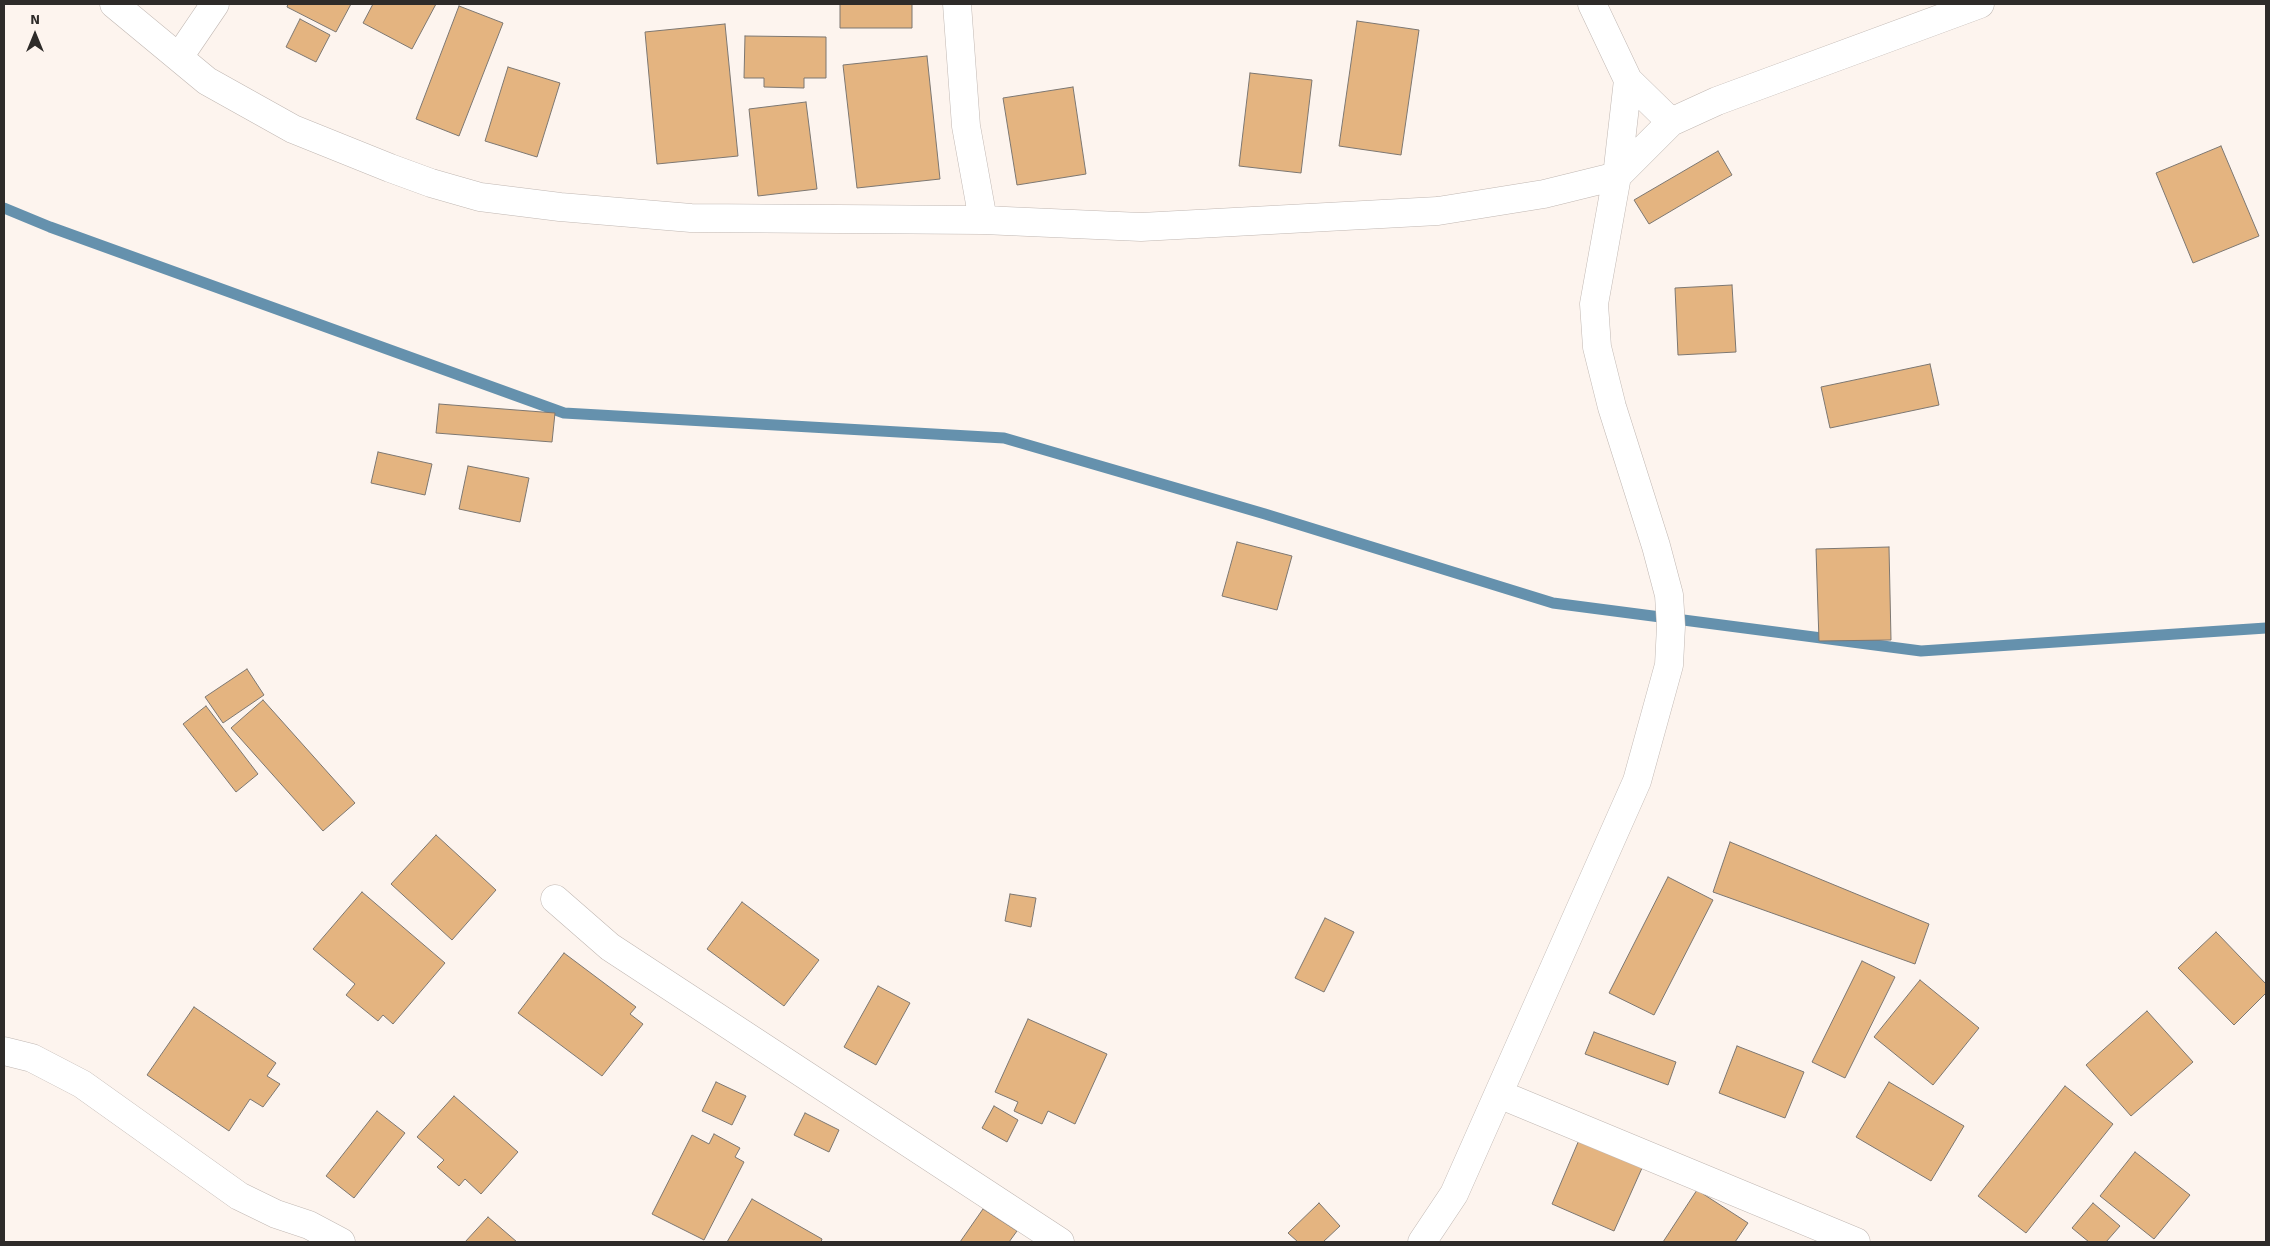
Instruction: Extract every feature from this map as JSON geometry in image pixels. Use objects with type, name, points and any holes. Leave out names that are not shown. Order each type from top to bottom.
[{"type":"street","points":[[114,4],[206,81],[293,130],[431,183],[480,197],[560,207],[691,218],[983,220],[1141,227],[1438,211],[1544,194],[1617,176],[1671,122],[1717,101],[1980,4]]},
{"type":"street","points":[[179,57],[215,4]]},
{"type":"street","points":[[958,4],[966,126],[983,220]]},
{"type":"street","points":[[1592,4],[1628,80],[1671,122]]},
{"type":"street","points":[[1422,1242],[1454,1194],[1637,781],[1669,665],[1671,626],[1669,595],[1656,546],[1612,407],[1597,347],[1594,304],[1617,176],[1628,80]]},
{"type":"street","points":[[555,899],[610,947],[1060,1242]]},
{"type":"street","points":[[4,1051],[32,1058],[82,1084],[240,1196],[276,1214],[309,1225],[341,1242]]},
{"type":"street","points":[[1499,1094],[1856,1242]]},
{"type":"building","points":[[288,4],[351,4],[336,32],[287,7]]},
{"type":"building","points":[[373,4],[436,4],[412,49],[363,23]]},
{"type":"building","points":[[840,4],[912,4],[912,28],[840,28]]},
{"type":"building","points":[[459,6],[503,23],[459,136],[416,119]]},
{"type":"building","points":[[300,19],[330,35],[316,62],[286,47]]},
{"type":"building","points":[[1357,21],[1419,30],[1401,155],[1339,146]]},
{"type":"building","points":[[725,24],[738,156],[657,164],[645,32]]},
{"type":"building","points":[[745,36],[826,37],[826,78],[804,78],[804,88],[764,87],[764,78],[744,78]]},
{"type":"building","points":[[927,56],[940,179],[857,188],[843,65]]},
{"type":"building","points":[[508,67],[560,83],[537,157],[485,141]]},
{"type":"building","points":[[1250,73],[1312,80],[1301,173],[1239,166]]},
{"type":"building","points":[[1073,87],[1086,174],[1017,185],[1003,98]]},
{"type":"building","points":[[806,102],[817,189],[758,196],[749,109]]},
{"type":"building","points":[[2221,146],[2259,236],[2193,263],[2156,173]]},
{"type":"building","points":[[1718,151],[1732,175],[1649,224],[1634,200]]},
{"type":"building","points":[[1732,285],[1736,352],[1678,355],[1675,288]]},
{"type":"building","points":[[1930,364],[1939,405],[1830,428],[1821,387]]},
{"type":"building","points":[[439,404],[555,413],[552,442],[436,433]]},
{"type":"building","points":[[378,452],[432,464],[425,495],[371,483]]},
{"type":"building","points":[[468,466],[529,478],[520,522],[459,509]]},
{"type":"building","points":[[1237,542],[1292,556],[1277,610],[1222,596]]},
{"type":"building","points":[[1889,547],[1891,640],[1819,641],[1816,549]]},
{"type":"building","points":[[247,669],[264,695],[223,723],[205,697]]},
{"type":"building","points":[[263,700],[355,803],[323,831],[231,728]]},
{"type":"building","points":[[206,706],[258,774],[236,792],[183,724]]},
{"type":"building","points":[[436,835],[496,890],[452,940],[391,884]]},
{"type":"building","points":[[1730,842],[1929,924],[1915,964],[1713,892]]},
{"type":"building","points":[[1668,877],[1713,900],[1654,1015],[1609,993]]},
{"type":"building","points":[[362,892],[445,963],[393,1024],[383,1015],[378,1021],[346,995],[355,984],[313,949]]},
{"type":"building","points":[[1010,894],[1036,898],[1031,927],[1005,921]]},
{"type":"building","points":[[742,902],[819,960],[784,1006],[707,949]]},
{"type":"building","points":[[1325,918],[1354,932],[1324,992],[1295,978]]},
{"type":"building","points":[[2216,932],[2266,984],[2266,993],[2234,1025],[2178,968]]},
{"type":"building","points":[[564,953],[636,1007],[630,1014],[643,1024],[602,1076],[518,1013]]},
{"type":"building","points":[[1862,961],[1895,977],[1845,1078],[1812,1062]]},
{"type":"building","points":[[1920,980],[1979,1028],[1933,1085],[1874,1037]]},
{"type":"building","points":[[878,986],[910,1003],[876,1065],[844,1047]]},
{"type":"building","points":[[194,1007],[276,1063],[267,1076],[280,1084],[263,1107],[250,1099],[229,1131],[147,1075]]},
{"type":"building","points":[[2147,1011],[2193,1062],[2131,1116],[2086,1065]]},
{"type":"building","points":[[1028,1019],[1107,1054],[1075,1124],[1048,1111],[1042,1124],[1014,1111],[1018,1102],[995,1092]]},
{"type":"building","points":[[1594,1032],[1676,1062],[1668,1085],[1585,1054]]},
{"type":"building","points":[[1737,1046],[1804,1072],[1785,1118],[1719,1093]]},
{"type":"building","points":[[716,1082],[746,1096],[732,1125],[702,1111]]},
{"type":"building","points":[[1889,1082],[1964,1126],[1931,1181],[1856,1137]]},
{"type":"building","points":[[2065,1086],[2113,1124],[2026,1233],[1978,1196]]},
{"type":"building","points":[[454,1096],[518,1152],[481,1194],[465,1179],[459,1186],[437,1167],[444,1160],[417,1137]]},
{"type":"building","points":[[994,1106],[1018,1120],[1007,1142],[982,1128]]},
{"type":"building","points":[[377,1111],[405,1133],[354,1198],[326,1176]]},
{"type":"building","points":[[805,1113],[839,1130],[829,1152],[794,1135]]},
{"type":"building","points":[[714,1134],[740,1148],[735,1157],[744,1162],[704,1240],[652,1214],[692,1135],[709,1144]]},
{"type":"building","points":[[1579,1140],[1642,1168],[1614,1231],[1552,1204]]},
{"type":"building","points":[[2135,1152],[2190,1195],[2154,1239],[2100,1196]]},
{"type":"building","points":[[1697,1190],[1748,1223],[1735,1242],[1663,1242]]},
{"type":"building","points":[[752,1199],[822,1239],[821,1242],[727,1242]]},
{"type":"building","points":[[1319,1203],[1340,1226],[1323,1242],[1298,1242],[1288,1233]]},
{"type":"building","points":[[2093,1203],[2120,1226],[2106,1242],[2089,1242],[2072,1228]]},
{"type":"building","points":[[983,1209],[1017,1231],[1009,1242],[960,1242]]},
{"type":"building","points":[[488,1217],[517,1242],[465,1242]]},
{"type":"waterway","points":[[4,208],[50,227],[564,413],[1004,438],[1265,514],[1553,603],[1921,651],[2266,628]]}]
